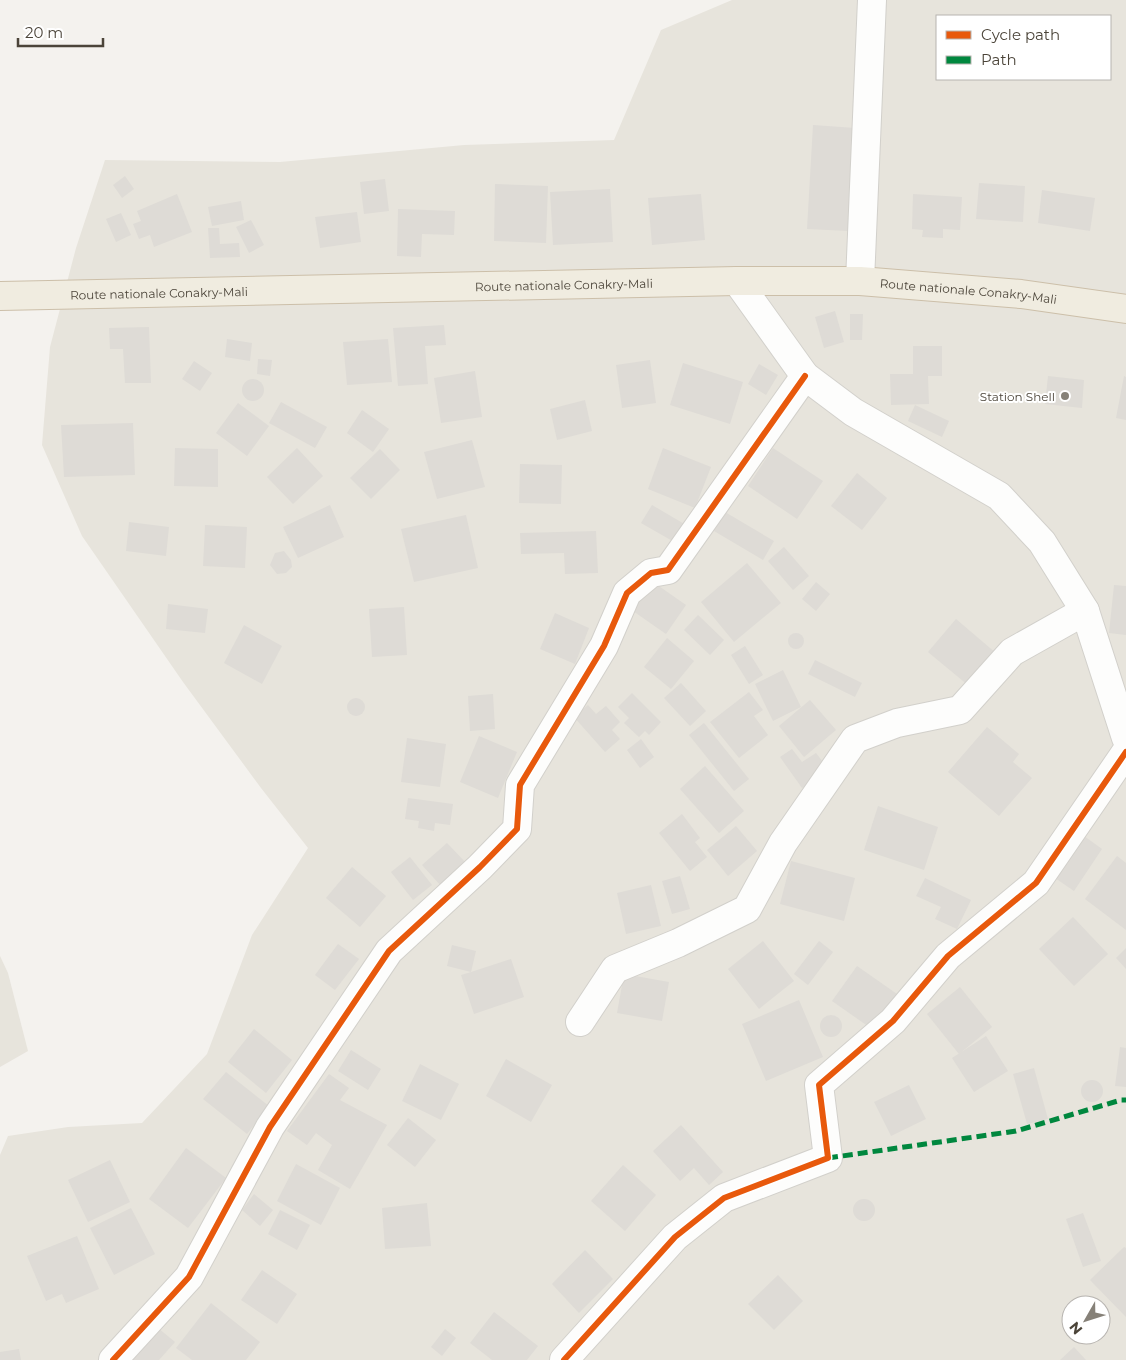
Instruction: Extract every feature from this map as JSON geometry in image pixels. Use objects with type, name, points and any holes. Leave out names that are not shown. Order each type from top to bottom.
[{"type":"highway","name":"Route nationale Conakry-Mali","points":[[0,296],[737,281],[860,281],[1021,294],[1126,309]]},
{"type":"street","points":[[860,281],[872,0]]},
{"type":"street","points":[[737,281],[805,376],[853,412],[998,496],[1042,542],[1085,611],[1120,697],[1126,738]]},
{"type":"street","points":[[113,1360],[189,1277],[270,1127],[389,951],[480,867],[517,829],[520,785],[604,646],[627,593],[651,573],[668,570],[805,376]]},
{"type":"street","points":[[580,1022],[615,969],[678,943],[747,909],[783,844],[855,739],[897,723],[960,710],[1012,652],[1085,611]]},
{"type":"street","points":[[564,1360],[675,1237],[724,1198],[828,1158],[820,1085],[893,1021],[948,956],[1036,883],[1126,752]]},
{"type":"shaded area","points":[[732,0],[1126,0],[1126,1360],[0,1360],[0,1155],[8,1136],[68,1127],[142,1123],[207,1054],[252,935],[308,848],[183,682],[82,536],[42,445],[50,347],[76,248],[105,160],[280,162],[464,145],[614,140],[661,30]]},
{"type":"shaded area","points":[[0,956],[8,973],[28,1051],[0,1067]]},
{"type":"building","points":[[813,125],[855,128],[849,231],[807,229]]},
{"type":"building","points":[[125,176],[134,189],[122,198],[113,185]]},
{"type":"building","points":[[385,179],[389,211],[364,214],[360,182]]},
{"type":"building","points":[[979,183],[1025,186],[1023,222],[976,219]]},
{"type":"building","points":[[495,184],[548,186],[546,243],[494,241]]},
{"type":"building","points":[[610,189],[613,242],[553,245],[550,192]]},
{"type":"building","points":[[1042,190],[1095,198],[1090,231],[1038,223]]},
{"type":"building","points":[[177,194],[192,232],[154,247],[150,235],[139,239],[133,224],[141,221],[137,211]]},
{"type":"building","points":[[701,194],[705,240],[652,245],[648,198]]},
{"type":"building","points":[[913,194],[962,197],[960,230],[943,229],[943,238],[922,237],[923,230],[912,229]]},
{"type":"building","points":[[241,201],[244,220],[212,226],[208,207]]},
{"type":"building","points":[[398,209],[455,211],[454,235],[422,234],[421,257],[397,256]]},
{"type":"building","points":[[357,212],[361,242],[320,248],[315,217]]},
{"type":"building","points":[[121,213],[131,235],[116,242],[106,219]]},
{"type":"building","points":[[251,220],[264,245],[249,253],[236,227]]},
{"type":"building","points":[[208,228],[219,228],[220,244],[239,243],[240,257],[210,258]]},
{"type":"building","points":[[835,311],[844,342],[824,348],[815,317]]},
{"type":"building","points":[[850,314],[863,314],[862,340],[850,340]]},
{"type":"building","points":[[444,325],[446,345],[425,346],[428,384],[398,386],[393,328]]},
{"type":"building","points":[[149,327],[151,383],[125,383],[123,349],[110,349],[109,328]]},
{"type":"building","points":[[227,339],[252,343],[250,361],[225,357]]},
{"type":"building","points":[[388,339],[392,382],[347,385],[343,342]]},
{"type":"building","points":[[913,346],[942,346],[942,376],[928,376],[929,404],[891,405],[890,374],[913,374]]},
{"type":"building","points":[[258,359],[272,360],[270,376],[257,374]]},
{"type":"building","points":[[650,360],[656,403],[622,408],[616,365]]},
{"type":"building","points":[[194,361],[212,373],[200,391],[182,379]]},
{"type":"building","points":[[683,363],[743,382],[730,424],[670,405]]},
{"type":"building","points":[[759,364],[778,375],[766,395],[748,384]]},
{"type":"building","points":[[475,371],[482,417],[441,423],[434,378]]},
{"type":"building","points":[[1048,376],[1084,380],[1082,408],[1045,404]]},
{"type":"building","points":[[1124,376],[1126,377],[1126,420],[1116,418]]},
{"type":"building","points":[[253,379],[261,382],[264,390],[261,398],[253,401],[245,398],[242,390],[245,382]]},
{"type":"building","points":[[585,400],[592,431],[557,440],[550,409]]},
{"type":"building","points":[[281,402],[327,427],[315,448],[269,423]]},
{"type":"building","points":[[238,403],[269,426],[247,456],[216,433]]},
{"type":"building","points":[[915,405],[949,421],[942,437],[908,421]]},
{"type":"building","points":[[362,410],[389,429],[373,452],[347,433]]},
{"type":"building","points":[[133,423],[135,475],[64,477],[61,425]]},
{"type":"building","points":[[472,440],[485,487],[437,499],[424,452]]},
{"type":"building","points":[[175,448],[218,449],[218,487],[174,486]]},
{"type":"building","points":[[297,448],[323,476],[293,504],[267,477]]},
{"type":"building","points":[[663,448],[711,467],[695,508],[648,489]]},
{"type":"building","points":[[773,448],[823,481],[797,519],[748,486]]},
{"type":"building","points":[[380,449],[400,470],[371,499],[350,478]]},
{"type":"building","points":[[520,464],[562,465],[561,504],[519,503]]},
{"type":"building","points":[[857,473],[887,498],[862,530],[831,506]]},
{"type":"building","points":[[330,505],[344,537],[298,558],[283,527]]},
{"type":"building","points":[[652,505],[686,525],[676,543],[641,523]]},
{"type":"building","points":[[725,512],[774,541],[763,560],[714,531]]},
{"type":"building","points":[[466,515],[478,568],[414,582],[401,529]]},
{"type":"building","points":[[129,522],[169,527],[166,556],[126,551]]},
{"type":"building","points":[[205,525],[247,527],[245,568],[203,566]]},
{"type":"building","points":[[596,531],[598,573],[565,574],[564,553],[521,554],[520,533]]},
{"type":"building","points":[[784,547],[809,576],[793,590],[768,561]]},
{"type":"building","points":[[284,551],[291,560],[292,567],[286,573],[277,574],[270,565],[275,553]]},
{"type":"building","points":[[747,563],[781,603],[734,642],[701,602]]},
{"type":"building","points":[[653,582],[686,605],[666,634],[633,611]]},
{"type":"building","points":[[816,582],[830,594],[816,611],[802,599]]},
{"type":"building","points":[[1114,585],[1126,586],[1126,635],[1109,633]]},
{"type":"building","points":[[168,604],[208,609],[205,633],[166,629]]},
{"type":"building","points":[[404,607],[407,655],[372,657],[369,609]]},
{"type":"building","points":[[555,613],[589,628],[575,664],[540,649]]},
{"type":"building","points":[[698,615],[724,640],[710,655],[684,630]]},
{"type":"building","points":[[956,619],[997,654],[969,686],[928,652]]},
{"type":"building","points":[[244,625],[282,646],[262,684],[224,663]]},
{"type":"building","points":[[793,633],[799,633],[804,638],[802,647],[793,649],[788,644],[788,638]]},
{"type":"building","points":[[667,638],[694,661],[671,689],[644,667]]},
{"type":"building","points":[[745,646],[763,675],[749,684],[731,655]]},
{"type":"building","points":[[815,660],[862,683],[855,697],[808,674]]},
{"type":"building","points":[[783,670],[801,707],[773,721],[755,684]]},
{"type":"building","points":[[681,683],[706,711],[690,726],[664,698]]},
{"type":"building","points":[[749,692],[763,710],[754,716],[768,735],[739,758],[710,722]]},
{"type":"building","points":[[632,693],[661,722],[649,735],[645,731],[639,737],[624,723],[629,718],[618,707]]},
{"type":"building","points":[[493,694],[495,729],[470,731],[468,696]]},
{"type":"building","points":[[356,698],[362,701],[365,707],[362,713],[356,716],[350,713],[347,707],[350,701]]},
{"type":"building","points":[[810,700],[836,730],[804,757],[779,726]]},
{"type":"building","points":[[588,705],[596,714],[606,706],[620,722],[612,730],[620,739],[605,752],[574,717]]},
{"type":"building","points":[[704,723],[749,779],[734,791],[689,735]]},
{"type":"building","points":[[987,727],[1019,754],[1013,762],[1032,778],[999,816],[948,772]]},
{"type":"building","points":[[479,736],[517,752],[498,798],[460,782]]},
{"type":"building","points":[[407,738],[446,744],[440,787],[401,782]]},
{"type":"building","points":[[641,739],[654,757],[640,768],[627,750]]},
{"type":"building","points":[[792,749],[802,762],[816,753],[829,770],[802,788],[780,757]]},
{"type":"building","points":[[705,766],[744,811],[719,833],[680,789]]},
{"type":"building","points":[[408,798],[453,804],[450,825],[435,823],[434,831],[418,828],[419,821],[405,819]]},
{"type":"building","points":[[878,806],[938,827],[924,870],[864,850]]},
{"type":"building","points":[[682,814],[700,838],[695,842],[707,857],[690,871],[659,833]]},
{"type":"building","points":[[736,826],[757,851],[728,876],[707,850]]},
{"type":"building","points":[[1084,836],[1102,849],[1074,891],[1055,878]]},
{"type":"building","points":[[447,843],[467,864],[442,887],[422,865]]},
{"type":"building","points":[[1117,856],[1126,863],[1126,930],[1085,899]]},
{"type":"building","points":[[410,857],[432,885],[413,900],[391,872]]},
{"type":"building","points":[[791,861],[855,878],[844,921],[780,904]]},
{"type":"building","points":[[352,867],[386,896],[360,927],[326,898]]},
{"type":"building","points":[[680,876],[690,909],[672,914],[662,881]]},
{"type":"building","points":[[925,878],[971,900],[957,929],[935,919],[941,907],[916,896]]},
{"type":"building","points":[[651,885],[661,926],[626,934],[617,893]]},
{"type":"building","points":[[1073,917],[1108,954],[1074,986],[1039,949]]},
{"type":"building","points":[[763,941],[794,981],[759,1009],[728,969]]},
{"type":"building","points":[[819,941],[833,952],[808,985],[794,974]]},
{"type":"building","points":[[338,944],[359,959],[335,990],[315,975]]},
{"type":"building","points":[[452,945],[476,951],[471,972],[447,966]]},
{"type":"building","points":[[1126,948],[1126,969],[1116,958]]},
{"type":"building","points":[[511,959],[524,997],[474,1014],[461,975]]},
{"type":"building","points":[[857,966],[897,994],[872,1029],[832,1001]]},
{"type":"building","points":[[624,974],[669,982],[662,1021],[617,1013]]},
{"type":"building","points":[[960,987],[992,1027],[959,1054],[927,1014]]},
{"type":"building","points":[[799,1000],[823,1057],[766,1081],[742,1024]]},
{"type":"building","points":[[831,1015],[839,1018],[842,1026],[839,1034],[831,1037],[823,1034],[820,1026],[823,1018]]},
{"type":"building","points":[[254,1029],[292,1060],[266,1093],[228,1062]]},
{"type":"building","points":[[986,1036],[1008,1071],[974,1092],[952,1058]]},
{"type":"building","points":[[1120,1047],[1126,1048],[1126,1087],[1115,1086]]},
{"type":"building","points":[[351,1050],[381,1069],[368,1090],[338,1071]]},
{"type":"building","points":[[506,1059],[552,1085],[531,1122],[486,1096]]},
{"type":"building","points":[[420,1064],[459,1084],[441,1120],[402,1101]]},
{"type":"building","points":[[1034,1068],[1048,1119],[1027,1124],[1013,1074]]},
{"type":"building","points":[[226,1072],[269,1106],[247,1134],[203,1099]]},
{"type":"building","points":[[329,1074],[349,1088],[340,1100],[387,1125],[350,1189],[318,1170],[332,1145],[316,1133],[307,1145],[287,1131]]},
{"type":"building","points":[[1092,1080],[1100,1083],[1103,1091],[1100,1099],[1092,1102],[1084,1099],[1081,1091],[1084,1083]]},
{"type":"building","points":[[909,1085],[926,1119],[891,1136],[874,1102]]},
{"type":"building","points":[[408,1118],[436,1140],[415,1167],[387,1145]]},
{"type":"building","points":[[681,1125],[723,1172],[709,1185],[694,1168],[680,1181],[653,1151]]},
{"type":"building","points":[[186,1148],[226,1178],[188,1228],[149,1199]]},
{"type":"building","points":[[110,1160],[130,1202],[88,1222],[68,1180]]},
{"type":"building","points":[[296,1164],[340,1188],[321,1225],[277,1201]]},
{"type":"building","points":[[623,1165],[656,1195],[625,1231],[591,1201]]},
{"type":"building","points":[[254,1194],[273,1210],[260,1226],[242,1210]]},
{"type":"building","points":[[864,1199],[872,1202],[875,1210],[872,1218],[864,1221],[856,1218],[853,1210],[856,1202]]},
{"type":"building","points":[[427,1203],[431,1246],[385,1249],[382,1208]]},
{"type":"building","points":[[131,1208],[155,1254],[114,1275],[90,1228]]},
{"type":"building","points":[[280,1210],[310,1225],[297,1250],[268,1234]]},
{"type":"building","points":[[1083,1213],[1101,1261],[1083,1267],[1066,1219]]},
{"type":"building","points":[[77,1236],[99,1289],[66,1303],[62,1294],[46,1301],[27,1256]]},
{"type":"building","points":[[1124,1247],[1126,1248],[1126,1317],[1111,1302],[1111,1295],[1105,1295],[1090,1280]]},
{"type":"building","points":[[585,1250],[613,1279],[579,1313],[552,1284]]},
{"type":"building","points":[[262,1270],[297,1294],[277,1324],[241,1300]]},
{"type":"building","points":[[778,1275],[803,1301],[774,1330],[748,1304]]},
{"type":"building","points":[[211,1303],[260,1342],[246,1360],[192,1360],[176,1348]]},
{"type":"building","points":[[494,1312],[538,1346],[527,1360],[492,1360],[470,1343]]},
{"type":"building","points":[[158,1328],[175,1342],[159,1360],[130,1360]]},
{"type":"building","points":[[445,1329],[456,1338],[442,1356],[431,1347]]},
{"type":"building","points":[[1074,1347],[1086,1360],[1060,1360]]},
{"type":"building","points":[[19,1349],[21,1360],[0,1360],[0,1352]]},
{"type":"marked path","points":[[828,1158],[1016,1131],[1126,1100]]},
{"type":"cycle path","points":[[113,1360],[189,1277],[270,1127],[389,951],[480,867],[517,829],[520,785],[604,646],[627,593],[651,573],[668,570],[805,376]]},
{"type":"cycle path","points":[[564,1360],[675,1237],[724,1198],[828,1158],[819,1085],[893,1021],[948,956],[1036,883],[1126,752]]},
{"type":"place","name":"Station Shell","points":[[1065,396]]}]
